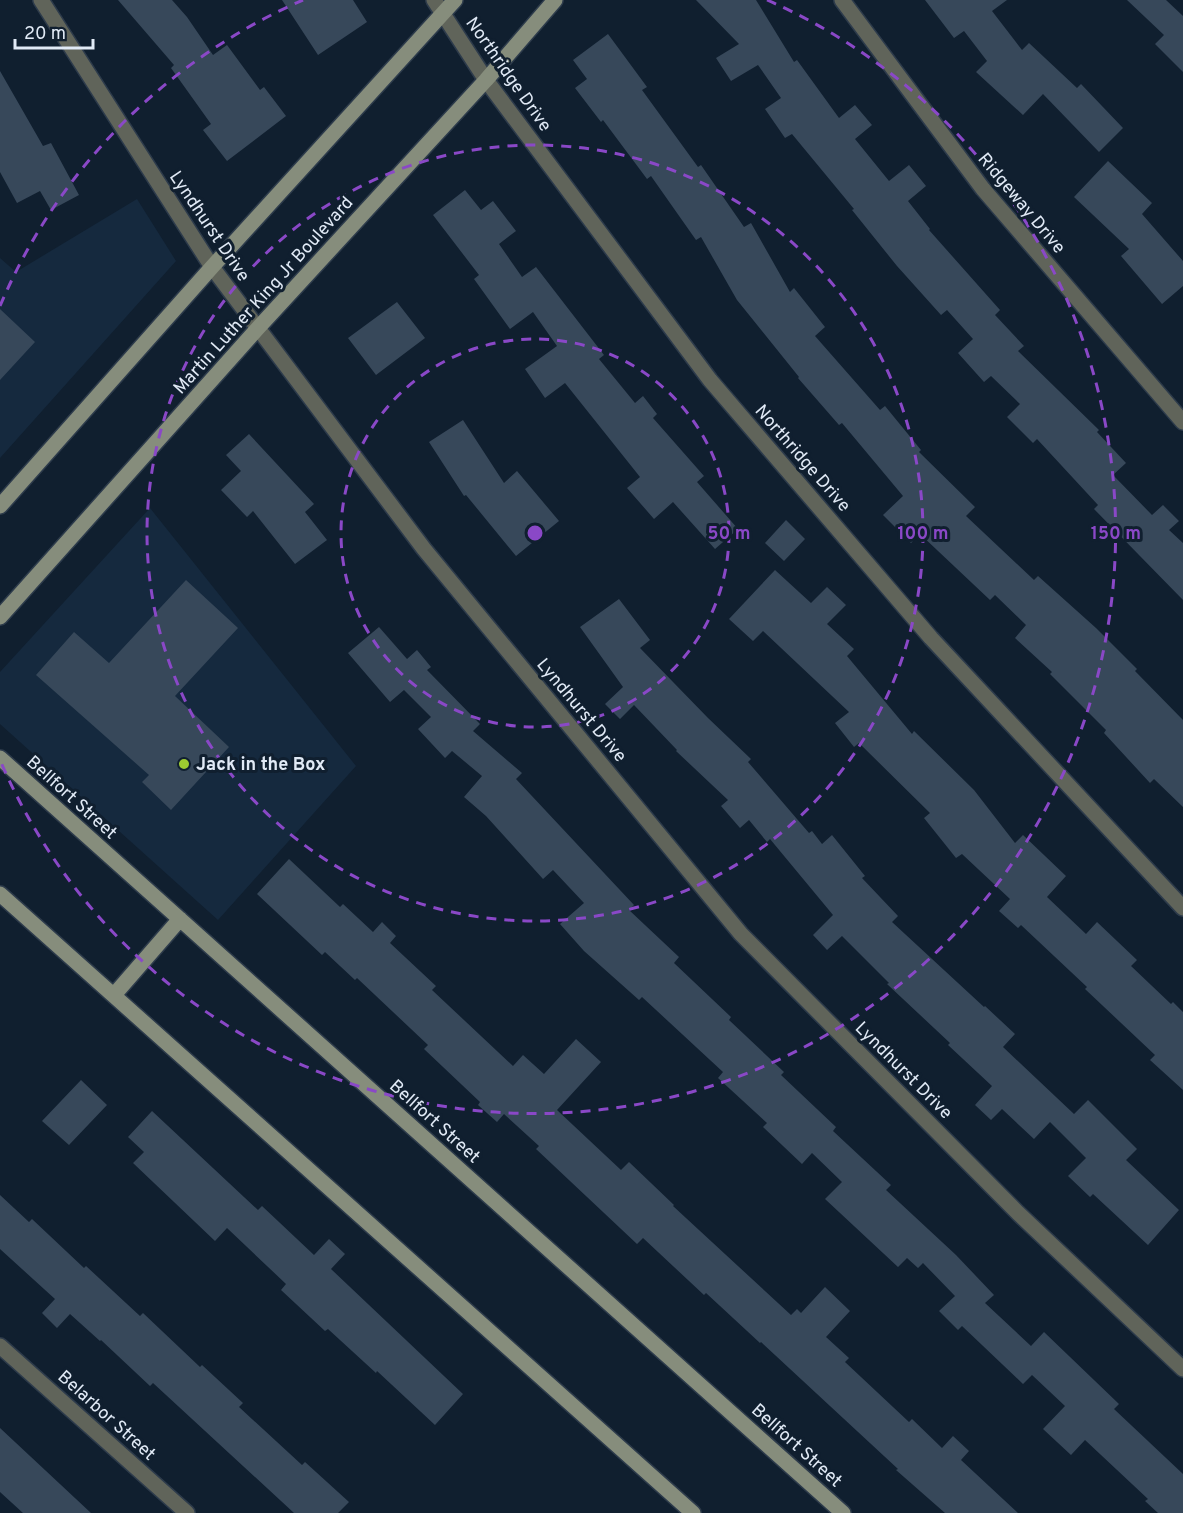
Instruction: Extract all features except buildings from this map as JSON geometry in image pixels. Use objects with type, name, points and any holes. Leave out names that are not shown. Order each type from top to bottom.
[{"type":"main road","points":[[0,506],[212,267],[454,0]]},
{"type":"main road","name":"Martin Luther King Jr Boulevard","points":[[0,617],[258,328],[486,80],[555,0]]},
{"type":"main road","name":"Bellfort Street","points":[[0,758],[843,1513]]},
{"type":"main road","points":[[0,894],[693,1513]]},
{"type":"main road","points":[[114,995],[180,920]]},
{"type":"street","name":"Lyndhurst Drive","points":[[41,0],[212,267],[424,549],[741,934],[1018,1213],[1183,1369]]},
{"type":"street","name":"Northridge Drive","points":[[434,0],[486,80],[710,380],[931,638],[1183,908]]},
{"type":"street","name":"Ridgeway Drive","points":[[842,0],[983,189],[1183,422]]},
{"type":"street","name":"Belarbor Street","points":[[0,1346],[187,1513]]},
{"type":"shaded area","points":[[137,199],[176,261],[0,458],[0,258],[16,272]]},
{"type":"shaded area","points":[[150,508],[356,766],[218,920],[0,724],[0,672]]},
{"type":"place","name":"Jack in the Box","points":[[184,764]]}]
